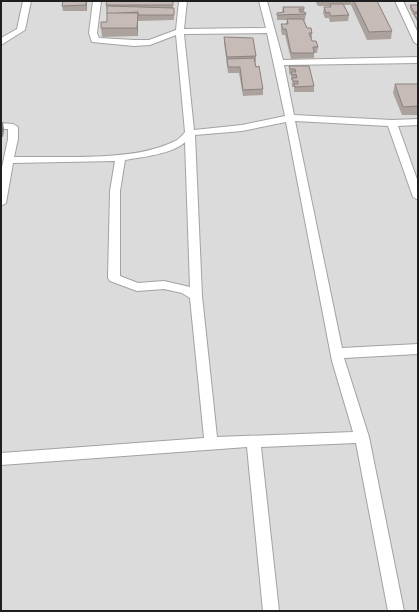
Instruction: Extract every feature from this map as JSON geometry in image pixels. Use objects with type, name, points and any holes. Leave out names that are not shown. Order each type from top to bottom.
[{"type":"street","points":[[1,42],[21,30],[27,1]]},
{"type":"street","points":[[97,1],[93,33],[95,40],[134,44],[150,42],[180,31],[271,30]]},
{"type":"street","points":[[183,1],[180,31],[190,133],[196,296],[211,443]]},
{"type":"street","points":[[263,1],[280,63],[337,353],[362,437],[396,611]]},
{"type":"street","points":[[400,1],[418,42]]},
{"type":"street","points":[[280,63],[418,60]]},
{"type":"street","points":[[8,160],[120,158],[157,151],[178,144],[190,133],[242,128],[290,118],[392,123],[418,122]]},
{"type":"street","points":[[392,123],[418,197]]},
{"type":"street","points":[[1,126],[13,127],[13,139],[1,203]]},
{"type":"street","points":[[120,158],[115,191],[114,278],[136,287],[164,285],[185,290],[196,296]]},
{"type":"street","points":[[337,353],[418,349]]},
{"type":"street","points":[[1,459],[211,443],[362,437]]},
{"type":"street","points":[[253,441],[271,611]]},
{"type":"shaded area","points":[[1,1],[418,1],[418,611],[1,611]]},
{"type":"building","points":[[63,1],[86,1],[86,5],[62,6]]},
{"type":"building","points":[[107,1],[173,1],[173,5],[106,5]]},
{"type":"building","points":[[354,1],[377,1],[392,31],[369,32]]},
{"type":"building","points":[[330,4],[343,4],[349,15],[331,16],[329,12],[326,13],[324,7],[331,7]]},
{"type":"building","points":[[410,5],[418,5],[418,12],[414,12]]},
{"type":"building","points":[[107,6],[174,8],[174,15],[138,15],[138,12],[107,14]]},
{"type":"building","points":[[283,7],[304,7],[304,9],[299,9],[300,12],[305,12],[306,14],[277,15],[277,13],[284,12]]},
{"type":"building","points":[[107,13],[138,13],[137,28],[101,28],[101,22],[107,22]]},
{"type":"building","points":[[418,13],[418,20],[414,14]]},
{"type":"building","points":[[287,19],[303,19],[307,28],[311,28],[312,33],[309,33],[312,41],[316,41],[318,47],[313,47],[314,53],[291,53],[286,29],[283,29],[281,24],[288,24]]},
{"type":"building","points":[[224,37],[253,38],[256,56],[227,57]]},
{"type":"building","points":[[254,58],[256,67],[259,66],[263,89],[243,90],[240,67],[228,67],[227,59]]},
{"type":"building","points":[[289,66],[309,66],[314,86],[295,87],[294,84],[298,84],[298,81],[293,81],[292,78],[297,78],[296,74],[292,75],[291,72],[296,72],[295,69],[290,69]]},
{"type":"building","points":[[395,84],[418,84],[418,106],[403,107]]}]
